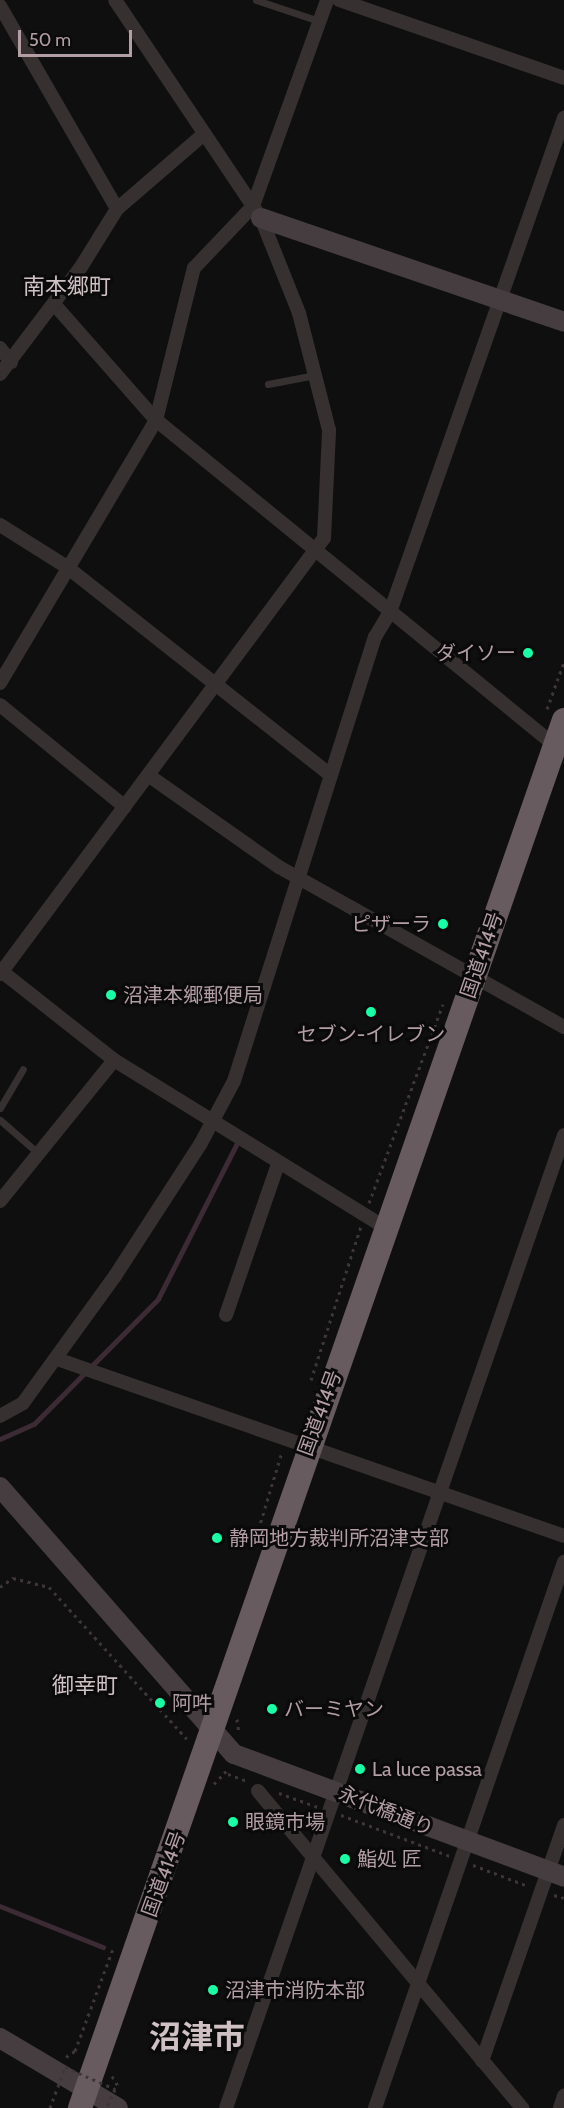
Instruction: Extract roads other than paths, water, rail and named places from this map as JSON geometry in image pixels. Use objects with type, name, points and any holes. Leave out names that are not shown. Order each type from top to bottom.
[{"type":"highway","name":"国道414号","points":[[84,2102],[203,1740],[388,1229],[474,979],[559,749],[564,720]]},
{"type":"street","points":[[115,0],[257,212],[299,313],[329,430],[324,538],[1,972],[114,1060],[278,1164],[388,1229]]},
{"type":"street","points":[[0,683],[156,420],[194,268],[257,212],[327,0]]},
{"type":"street","points":[[339,0],[564,78]]},
{"type":"street","points":[[0,6],[117,209]]},
{"type":"street","points":[[0,1416],[23,1403],[57,1359],[213,1123],[234,1081],[296,876],[375,637],[390,612],[564,118]]},
{"type":"street","points":[[0,374],[12,362],[54,304],[117,209],[204,134]]},
{"type":"street","points":[[257,212],[500,301],[564,322]]},
{"type":"street","points":[[54,304],[156,420],[559,749]]},
{"type":"street","points":[[0,348],[12,362]]},
{"type":"street","points":[[0,525],[67,567],[330,775]]},
{"type":"street","points":[[0,705],[124,807]]},
{"type":"street","points":[[148,775],[296,876],[474,979],[564,1027]]},
{"type":"street","points":[[0,1201],[114,1060]]},
{"type":"street","points":[[226,2108],[327,1810],[564,1135]]},
{"type":"street","points":[[226,1315],[278,1164]]},
{"type":"street","points":[[57,1359],[564,1536]]},
{"type":"street","name":"永代橋通り","points":[[0,1487],[203,1740],[234,1754],[335,1791],[463,1851],[551,1880]]},
{"type":"street","points":[[375,2108],[564,1562]]},
{"type":"street","points":[[260,1788],[312,1858],[522,2108]]},
{"type":"street","points":[[482,2061],[551,1880],[564,1825]]},
{"type":"street","points":[[0,2038],[84,2102]]},
{"type":"street","points":[[0,2053],[84,2102],[118,2108]]},
{"type":"street","points":[[560,2108],[564,2096]]},
{"type":"lane","points":[[256,0],[319,21]]},
{"type":"lane","points":[[268,384],[315,375]]},
{"type":"lane","points":[[0,1108],[23,1069]]},
{"type":"lane","points":[[0,1120],[38,1153]]},
{"type":"waterway","points":[[0,1439],[34,1424],[158,1299],[236,1145]]},
{"type":"waterway","points":[[0,1906],[103,1947]]},
{"type":"place","name":"ダイソー","points":[[528,653]]},
{"type":"place","name":"ピザーラ","points":[[443,924]]},
{"type":"place","name":"沼津本郷郵便局","points":[[111,995]]},
{"type":"place","name":"セブン-イレブン","points":[[371,1012]]},
{"type":"place","name":"静岡地方裁判所沼津支部","points":[[217,1538]]},
{"type":"place","name":"阿吽","points":[[160,1703]]},
{"type":"place","name":"バーミヤン","points":[[272,1709]]},
{"type":"place","name":"La luce passa","points":[[360,1769]]},
{"type":"place","name":"眼鏡市場","points":[[233,1822]]},
{"type":"place","name":"鮨処 匠","points":[[345,1859]]},
{"type":"place","name":"沼津市消防本部","points":[[213,1990]]},
{"type":"district","name":"南本郷町","points":[[67,287]]},
{"type":"district","name":"御幸町","points":[[85,1686]]},
{"type":"district","name":"沼津市","points":[[197,2037]]}]
